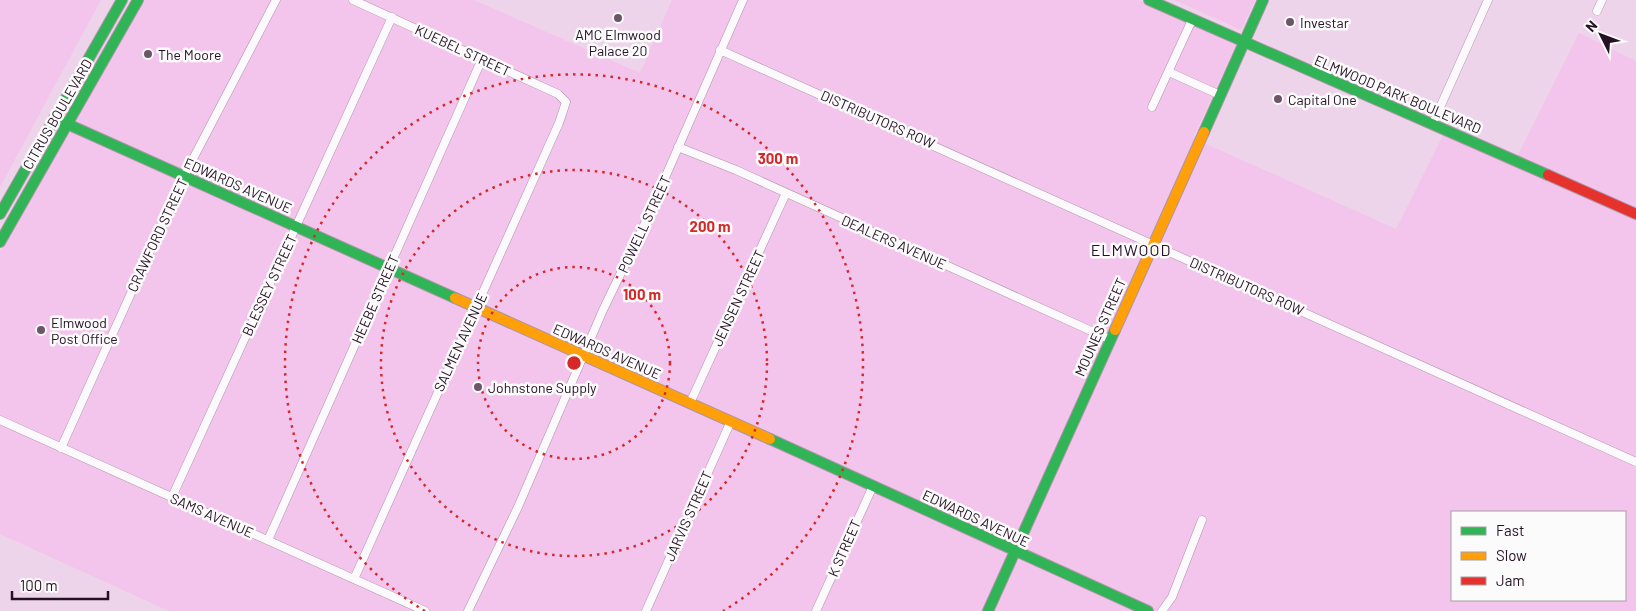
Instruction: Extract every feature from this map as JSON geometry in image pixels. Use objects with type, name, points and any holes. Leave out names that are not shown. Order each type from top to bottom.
[{"type":"street","name":"CITRUS BOULEVARD","points":[[0,214],[122,0]]},
{"type":"street","name":"CITRUS BOULEVARD","points":[[0,242],[138,0]]},
{"type":"street","name":"CRAWFORD STREET","points":[[61,448],[184,176],[276,0]]},
{"type":"street","name":"KUEBEL STREET","points":[[354,0],[558,94],[563,97],[564,105]]},
{"type":"street","name":"POWELL STREET","points":[[468,611],[518,507],[743,0]]},
{"type":"street","name":"ELMWOOD PARK BOULEVARD","points":[[1149,0],[1433,123],[1636,214]]},
{"type":"street","name":"MOUNES STREET","points":[[988,611],[1263,0]]},
{"type":"street","points":[[1433,123],[1488,0]]},
{"type":"street","points":[[1597,11],[1602,0]]},
{"type":"street","name":"BLESSEY STREET","points":[[172,497],[392,17]]},
{"type":"street","points":[[1152,107],[1192,20]]},
{"type":"street","name":"DISTRIBUTORS ROW","points":[[720,50],[1636,462]]},
{"type":"street","name":"HEEBE STREET","points":[[268,540],[482,59]]},
{"type":"street","points":[[1169,72],[1220,95]]},
{"type":"street","name":"SALMEN AVENUE","points":[[354,579],[559,123],[564,105]]},
{"type":"street","name":"EDWARDS AVENUE","points":[[54,118],[731,421],[1148,611]]},
{"type":"street","name":"DEALERS AVENUE","points":[[678,147],[786,193],[1110,340]]},
{"type":"street","name":"JENSEN STREET","points":[[690,403],[786,193]]},
{"type":"street","name":"SAMS AVENUE","points":[[0,420],[425,611]]},
{"type":"street","name":"JARVIS STREET","points":[[646,611],[731,421]]},
{"type":"street","name":"K STREET","points":[[816,611],[872,486]]},
{"type":"street","points":[[1162,611],[1172,597],[1202,520]]},
{"type":"shaded area","points":[[0,0],[101,0],[0,187]]},
{"type":"shaded area","points":[[145,0],[474,0],[640,73],[672,0],[1138,0],[1236,44],[1193,138],[1396,229],[1443,135],[1513,165],[1579,33],[1636,61],[1636,611],[169,611],[0,534],[0,251]]},
{"type":"shaded area","points":[[1174,0],[1255,0],[1241,30]]},
{"type":"traffic: fast","points":[[0,214],[122,0]]},
{"type":"traffic: fast","points":[[0,242],[138,0]]},
{"type":"traffic: fast","points":[[1149,0],[1548,175]]},
{"type":"traffic: fast","points":[[1204,132],[1263,0]]},
{"type":"traffic: fast","points":[[54,118],[455,298]]},
{"type":"traffic: fast","points":[[988,611],[1115,330]]},
{"type":"traffic: fast","points":[[770,439],[1148,611]]},
{"type":"traffic: slow","points":[[1115,330],[1204,132]]},
{"type":"traffic: slow","points":[[455,298],[770,439]]},
{"type":"traffic: jam","points":[[1548,175],[1636,214]]},
{"type":"place","name":"AMC Elmwood Palace 20","points":[[618,18]]},
{"type":"place","name":"Investar","points":[[1290,22]]},
{"type":"place","name":"The Moore","points":[[148,54]]},
{"type":"place","name":"Capital One","points":[[1278,99]]},
{"type":"place","name":"Elmwood Post Office","points":[[41,330]]},
{"type":"place","name":"Johnstone Supply","points":[[478,387]]},
{"type":"district","name":"ELMWOOD","points":[[1131,249]]}]
